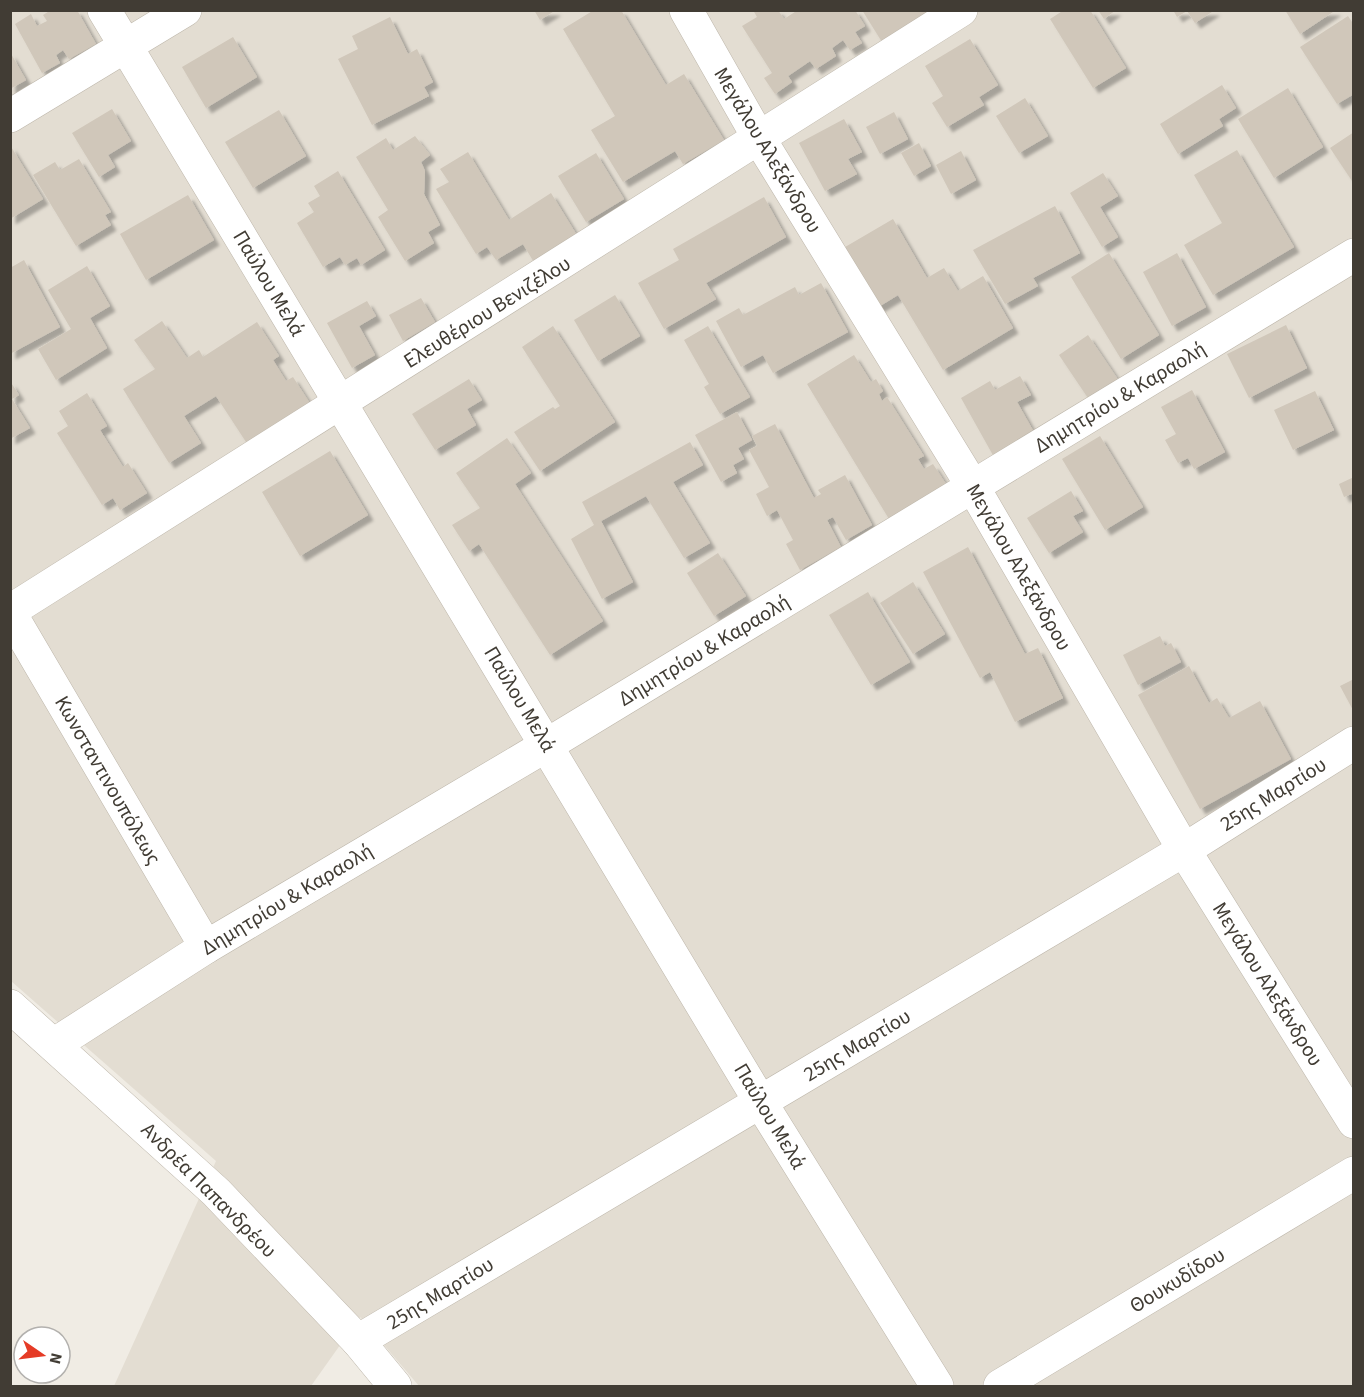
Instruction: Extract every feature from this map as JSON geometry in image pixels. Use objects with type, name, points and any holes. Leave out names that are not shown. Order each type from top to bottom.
[{"type":"street","name":"Παύλου Μελά","points":[[104,10],[548,745],[761,1103],[938,1386]]},
{"type":"street","points":[[10,116],[185,10]]},
{"type":"street","name":"Μεγάλου Αλεξάνδρου","points":[[686,10],[760,140],[973,487],[1184,850],[1353,1122]]},
{"type":"street","name":"Ελευθέριου Βενιζέλου","points":[[10,612],[760,140],[962,10]]},
{"type":"street","name":"Δημητρίου & Καραολή","points":[[55,1044],[206,947],[548,745],[1353,255]]},
{"type":"street","name":"Κωνσταντινουπόλεως","points":[[10,612],[206,947]]},
{"type":"street","name":"25ης Μαρτίου","points":[[358,1341],[1184,850],[1353,743]]},
{"type":"street","name":"Ανδρέα Παπανδρέου","points":[[10,1006],[55,1044],[216,1192],[358,1341],[395,1386]]},
{"type":"street","name":"Θουκυδίδου","points":[[999,1386],[1353,1173]]},
{"type":"shaded area","points":[[11,11],[1353,11],[1353,1386],[419,1386],[360,1317],[311,1386],[114,1386],[216,1161],[11,981]]},
{"type":"building","points":[[51,10],[77,10],[96,44],[69,59],[63,50],[56,55],[60,63],[42,73],[15,24],[31,14],[37,26],[47,21],[43,15]]},
{"type":"building","points":[[534,10],[556,10],[540,20]]},
{"type":"building","points":[[594,10],[621,10],[666,85],[684,74],[724,140],[683,164],[675,151],[623,182],[591,130],[615,116],[563,29]]},
{"type":"building","points":[[753,10],[778,10],[784,19],[798,10],[855,10],[865,26],[855,32],[862,43],[850,50],[843,40],[832,48],[836,56],[816,69],[810,61],[788,76],[792,82],[775,94],[764,78],[772,73],[742,26],[757,17]]},
{"type":"building","points":[[862,10],[930,10],[882,42]]},
{"type":"building","points":[[1064,10],[1090,10],[1126,68],[1093,88],[1050,19]]},
{"type":"building","points":[[1098,10],[1116,10],[1104,19]]},
{"type":"building","points":[[1173,10],[1215,10],[1195,23],[1187,11],[1177,17]]},
{"type":"building","points":[[1285,10],[1336,10],[1300,34]]},
{"type":"building","points":[[1348,16],[1354,25],[1354,94],[1337,104],[1300,47]]},
{"type":"building","points":[[390,17],[408,54],[417,49],[433,82],[424,87],[429,96],[372,125],[338,59],[358,49],[352,36]]},
{"type":"building","points":[[233,37],[257,77],[206,108],[182,67]]},
{"type":"building","points":[[970,39],[998,85],[979,97],[984,105],[947,127],[932,103],[943,96],[925,66]]},
{"type":"building","points":[[10,52],[26,80],[10,89]]},
{"type":"building","points":[[1222,85],[1236,108],[1219,119],[1223,126],[1178,154],[1160,124]]},
{"type":"building","points":[[1288,88],[1323,147],[1274,178],[1238,119]]},
{"type":"building","points":[[1025,98],[1048,136],[1019,153],[996,116]]},
{"type":"building","points":[[112,109],[131,141],[108,155],[115,167],[99,177],[72,133]]},
{"type":"building","points":[[279,110],[306,156],[253,188],[225,142]]},
{"type":"building","points":[[894,112],[908,139],[880,154],[866,127]]},
{"type":"building","points":[[844,119],[862,152],[848,159],[857,174],[825,191],[799,143]]},
{"type":"building","points":[[1354,132],[1354,184],[1330,148]]},
{"type":"building","points":[[415,136],[430,155],[421,162],[425,171],[424,194],[440,225],[428,232],[434,243],[405,261],[378,217],[388,210],[356,157],[386,138],[393,150]]},
{"type":"building","points":[[919,143],[931,166],[914,176],[901,153]]},
{"type":"building","points":[[10,145],[43,199],[10,219]]},
{"type":"building","points":[[1237,150],[1294,247],[1213,295],[1184,245],[1222,223],[1194,175]]},
{"type":"building","points":[[961,151],[976,180],[951,194],[936,165]]},
{"type":"building","points":[[468,152],[509,220],[551,193],[578,237],[535,264],[523,244],[496,260],[487,247],[476,254],[436,189],[449,182],[440,169]]},
{"type":"building","points":[[596,153],[624,199],[586,222],[558,176]]},
{"type":"building","points":[[79,159],[111,212],[105,215],[111,225],[76,246],[33,175],[55,162],[60,170]]},
{"type":"building","points":[[338,171],[385,250],[361,265],[357,258],[345,265],[340,257],[323,267],[297,223],[314,212],[308,203],[320,196],[314,186]]},
{"type":"building","points":[[1103,173],[1118,196],[1100,207],[1118,237],[1102,247],[1070,193]]},
{"type":"building","points":[[188,195],[214,240],[146,280],[120,234]]},
{"type":"building","points":[[764,197],[786,237],[706,283],[716,299],[664,329],[638,283],[679,260],[673,249]]},
{"type":"building","points":[[1055,206],[1080,253],[1033,278],[1038,286],[1005,304],[973,250]]},
{"type":"building","points":[[893,219],[927,278],[944,268],[958,291],[983,276],[1013,328],[943,370],[898,295],[875,309],[840,250]]},
{"type":"building","points":[[1109,253],[1159,335],[1121,359],[1071,277]]},
{"type":"building","points":[[1177,253],[1206,307],[1172,326],[1143,272]]},
{"type":"building","points":[[24,260],[60,327],[10,354],[10,268]]},
{"type":"building","points":[[87,266],[110,306],[90,318],[107,348],[56,380],[38,349],[71,329],[48,290]]},
{"type":"building","points":[[821,283],[848,332],[773,373],[763,355],[741,367],[716,321],[739,308],[743,315],[795,287],[799,295]]},
{"type":"building","points":[[615,295],[640,336],[598,361],[574,320]]},
{"type":"building","points":[[421,298],[435,322],[403,341],[389,315]]},
{"type":"building","points":[[367,301],[376,316],[359,326],[375,355],[352,368],[327,323]]},
{"type":"building","points":[[162,321],[187,358],[199,350],[203,357],[257,322],[279,356],[273,360],[286,381],[293,377],[311,405],[248,445],[216,396],[184,416],[201,443],[169,463],[123,389],[155,369],[134,340]]},
{"type":"building","points":[[1286,325],[1307,368],[1249,398],[1227,354]]},
{"type":"building","points":[[553,326],[615,422],[540,471],[514,432],[553,407],[555,409],[560,406],[522,347]]},
{"type":"building","points":[[708,326],[750,397],[720,414],[704,387],[709,384],[684,340]]},
{"type":"building","points":[[1088,335],[1121,384],[1092,404],[1059,355]]},
{"type":"building","points":[[854,355],[871,382],[876,379],[883,391],[879,394],[882,401],[887,397],[924,456],[918,459],[924,469],[933,464],[946,484],[889,519],[807,384]]},
{"type":"building","points":[[1020,376],[1031,395],[1017,402],[1035,434],[994,457],[961,398],[990,381],[995,390]]},
{"type":"building","points":[[469,379],[482,400],[467,409],[476,425],[435,450],[412,414]]},
{"type":"building","points":[[10,381],[19,395],[12,399],[30,428],[10,439]]},
{"type":"building","points":[[1192,390],[1225,452],[1194,469],[1188,458],[1178,463],[1165,440],[1176,434],[1161,407]]},
{"type":"building","points":[[1315,391],[1334,430],[1293,450],[1274,410]]},
{"type":"building","points":[[87,393],[107,426],[100,430],[123,467],[128,463],[147,493],[120,510],[113,498],[102,505],[57,433],[68,426],[59,411]]},
{"type":"building","points":[[737,412],[752,440],[738,448],[744,459],[733,465],[737,473],[721,482],[695,435]]},
{"type":"building","points":[[775,424],[814,498],[821,494],[818,490],[845,475],[872,525],[846,540],[833,517],[827,520],[841,547],[800,570],[786,544],[793,540],[777,510],[767,516],[756,494],[769,487],[749,450],[757,446],[752,436]]},
{"type":"building","points":[[1100,436],[1143,507],[1105,530],[1062,459]]},
{"type":"building","points":[[507,438],[531,473],[515,484],[603,621],[550,655],[479,544],[469,551],[452,525],[480,508],[456,473]]},
{"type":"building","points":[[690,442],[703,465],[673,482],[710,543],[684,558],[646,496],[601,521],[633,582],[602,599],[571,539],[594,525],[582,502]]},
{"type":"building","points":[[330,451],[368,515],[300,556],[262,492]]},
{"type":"building","points":[[1354,477],[1354,493],[1344,497],[1339,484]]},
{"type":"building","points":[[1071,491],[1083,511],[1073,516],[1083,532],[1049,553],[1027,518]]},
{"type":"building","points":[[968,547],[1025,654],[1038,648],[1063,698],[1015,722],[990,672],[980,678],[923,572]]},
{"type":"building","points":[[718,553],[746,596],[714,616],[687,573]]},
{"type":"building","points":[[913,582],[945,634],[913,654],[880,603]]},
{"type":"building","points":[[868,592],[910,662],[871,685],[829,615]]},
{"type":"building","points":[[1160,636],[1165,646],[1171,643],[1181,662],[1138,685],[1123,655]]},
{"type":"building","points":[[1189,666],[1209,703],[1217,698],[1229,718],[1260,701],[1291,759],[1200,809],[1138,695]]},
{"type":"building","points":[[1354,679],[1354,712],[1340,686]]}]
